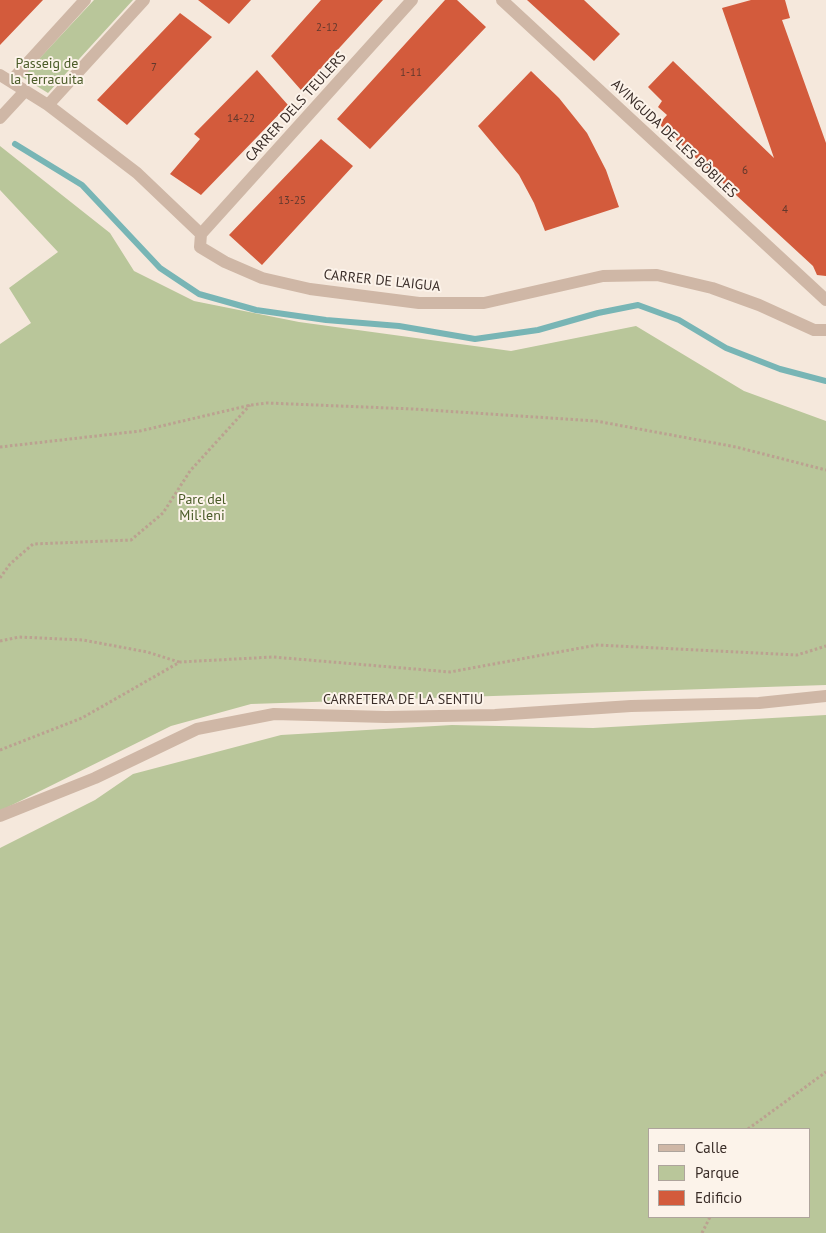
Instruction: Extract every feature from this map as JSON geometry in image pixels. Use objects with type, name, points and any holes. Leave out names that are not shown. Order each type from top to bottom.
[{"type":"street","points":[[5,78],[85,0]]},
{"type":"street","points":[[48,105],[144,0]]},
{"type":"street","name":"CARRER DELS TEULERS","points":[[201,234],[412,0]]},
{"type":"street","name":"AVINGUDA DE LES BÒBILES","points":[[502,0],[826,300]]},
{"type":"street","name":"CARRER DE L'AIGUA","points":[[5,78],[48,105],[137,173],[201,234],[200,247],[225,262],[262,278],[310,289],[419,303],[484,303],[603,276],[658,275],[712,288],[759,305],[814,330],[826,330]]},
{"type":"street","points":[[0,118],[25,90]]},
{"type":"street","name":"CARRETERA DE LA SENTIU","points":[[0,816],[95,778],[197,729],[274,714],[386,717],[495,715],[631,706],[760,703],[826,696]]},
{"type":"path","points":[[0,447],[140,431],[251,404],[267,403],[413,409],[596,421],[736,447],[826,470]]},
{"type":"path","points":[[0,578],[10,564],[33,544],[130,540],[163,513],[190,471],[251,404]]},
{"type":"path","points":[[0,640],[19,637],[83,640],[147,652],[180,662],[273,657],[450,672],[597,645],[798,655],[826,646]]},
{"type":"path","points":[[0,750],[82,718],[180,662]]},
{"type":"path","points":[[749,1128],[826,1072]]},
{"type":"path","points":[[702,1233],[710,1218]]},
{"type":"green space","name":"Passeig de la Terracuita","points":[[94,0],[133,0],[48,93],[22,77]]},
{"type":"green space","name":"Parc del Mil·leni","points":[[0,146],[110,233],[134,271],[194,301],[299,322],[511,351],[636,326],[744,391],[826,421],[826,685],[251,704],[171,726],[0,811],[0,344],[31,323],[9,288],[58,252],[0,190]]},
{"type":"green space","points":[[826,715],[826,1233],[0,1233],[0,848],[95,800],[133,774],[281,735],[452,725],[593,728]]},
{"type":"building","points":[[0,0],[43,0],[0,45]]},
{"type":"building","points":[[198,0],[251,0],[229,24]]},
{"type":"building","points":[[321,0],[383,0],[301,90],[271,56]]},
{"type":"building","points":[[445,0],[457,0],[486,27],[370,149],[337,119]]},
{"type":"building","points":[[527,0],[584,0],[620,34],[594,61]]},
{"type":"building","points":[[751,0],[785,0],[790,18],[782,20],[826,143],[826,276],[817,275],[813,266],[659,124],[667,115],[658,107],[662,101],[648,87],[673,61],[774,158],[722,8]]},
{"type":"building","points":[[180,13],[212,37],[127,125],[97,100]]},
{"type":"building","points":[[257,70],[288,105],[201,195],[170,174],[200,139],[194,134]]},
{"type":"building","points":[[531,71],[559,98],[587,133],[606,170],[619,207],[545,231],[534,203],[519,175],[478,126]]},
{"type":"building","points":[[321,139],[353,166],[262,265],[229,235]]},
{"type":"waterway","points":[[15,144],[82,185],[160,268],[199,294],[256,310],[326,320],[399,326],[475,339],[538,330],[598,313],[638,305],[679,320],[726,348],[780,369],[826,381]]}]
